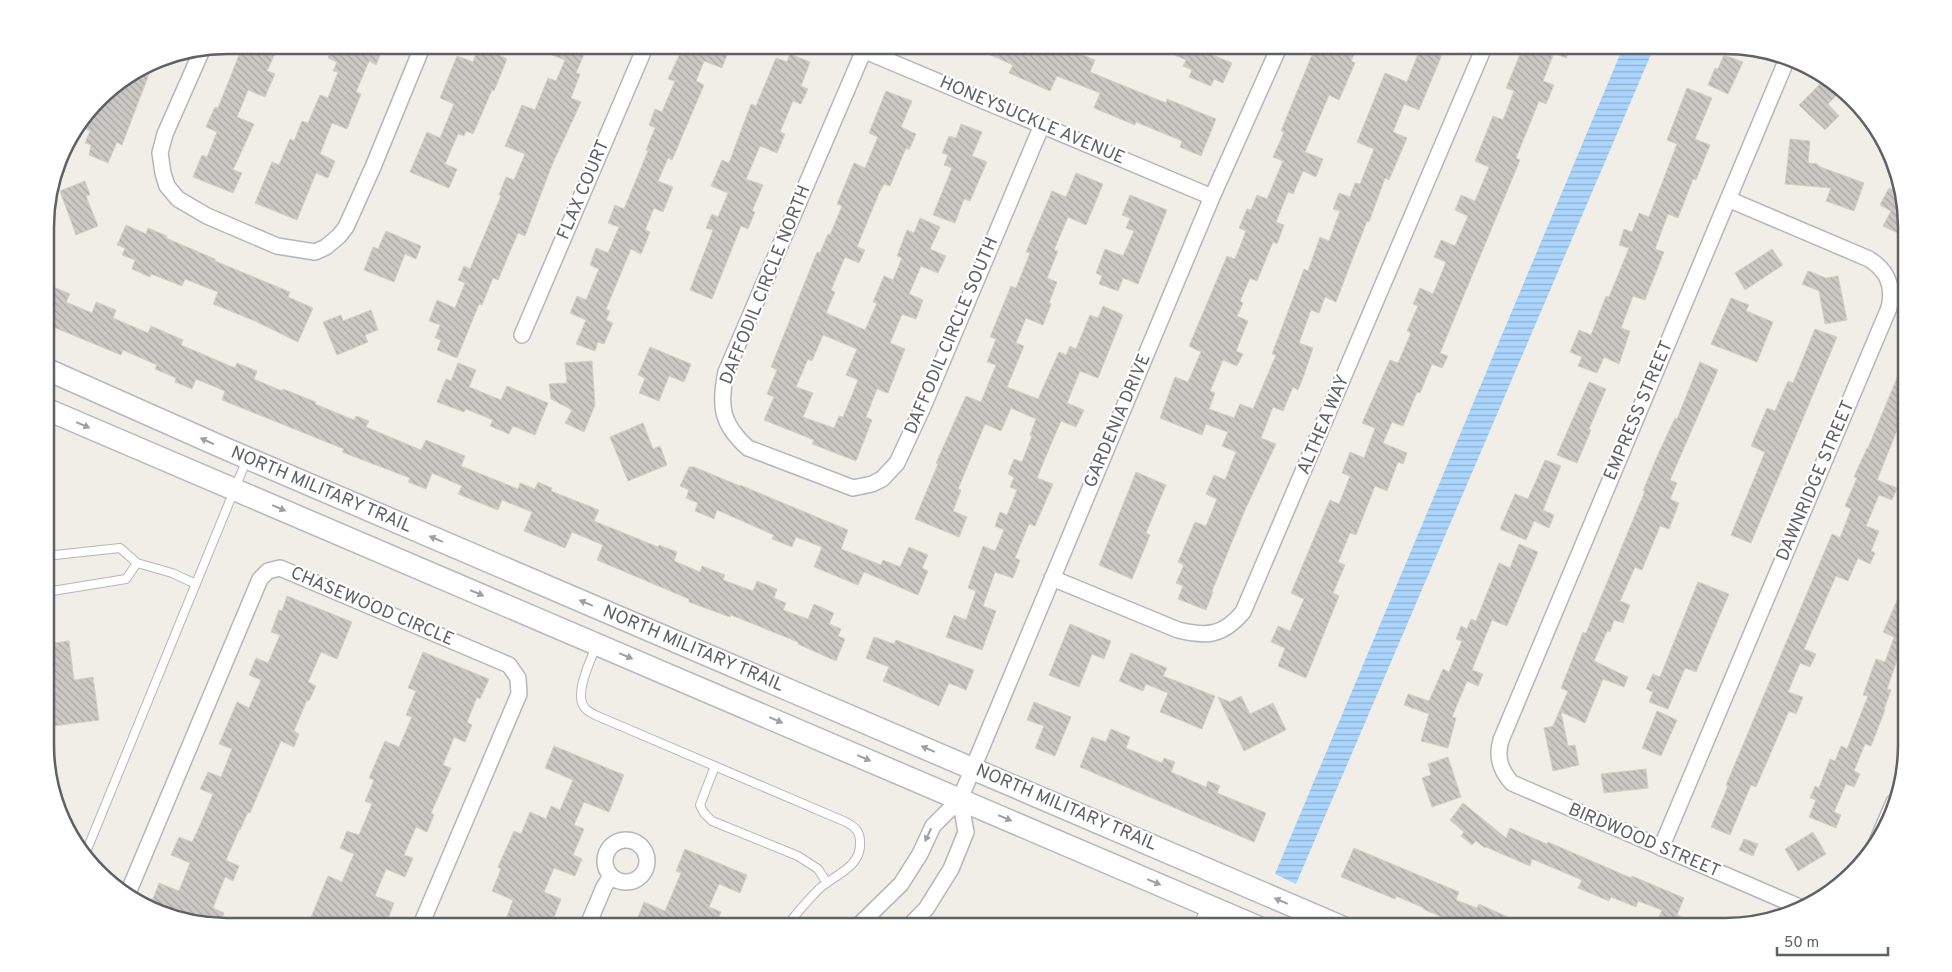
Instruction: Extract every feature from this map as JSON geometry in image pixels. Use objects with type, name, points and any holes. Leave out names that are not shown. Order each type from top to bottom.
[{"type":"main road","name":"NORTH MILITARY TRAIL","points":[[54,373],[248,458],[1321,918]]},
{"type":"main road","name":"NORTH MILITARY TRAIL","points":[[54,412],[1237,918]]},
{"type":"street","points":[[199,56],[165,134],[160,153],[162,173],[167,186],[178,199],[206,216],[277,246],[315,252],[326,247],[346,227],[419,54]]},
{"type":"street","name":"FLAX COURT","points":[[522,335],[642,54]]},
{"type":"street","name":"DAFFODIL CIRCLE NORTH","points":[[817,475],[748,448],[729,426],[722,410],[722,394],[726,372],[855,54]]},
{"type":"street","name":"HONEYSUCKLE AVENUE","points":[[871,54],[1212,197]]},
{"type":"street","name":"GARDENIA DRIVE","points":[[866,918],[901,884],[920,854],[933,826],[960,799],[1212,197],[1276,54]]},
{"type":"street","name":"ALTHEA WAY","points":[[1052,578],[1178,630],[1198,634],[1213,634],[1234,624],[1243,612],[1481,54]]},
{"type":"street","name":"EMPRESS STREET","points":[[1499,765],[1498,751],[1501,740],[1785,65]]},
{"type":"street","name":"DAFFODIL CIRCLE SOUTH","points":[[817,475],[853,488],[872,484],[882,479],[897,463],[923,407],[1042,125]]},
{"type":"street","name":"DAWNRIDGE STREET","points":[[1661,848],[1892,297],[1887,275],[1879,265],[1869,259],[1728,199]]},
{"type":"street","name":"CHASEWOOD CIRCLE","points":[[130,889],[260,579],[268,571],[280,568],[510,665],[518,678],[518,694],[424,918]]},
{"type":"street","name":"BIRDWOOD STREET","points":[[1499,765],[1504,775],[1512,783],[1792,904]]},
{"type":"street","points":[[917,918],[926,908],[946,877],[966,832],[960,799]]},
{"type":"street","points":[[591,918],[604,886],[611,876]]},
{"type":"lane","points":[[87,849],[248,458]]},
{"type":"lane","points":[[54,555],[120,548],[137,563],[196,584]]},
{"type":"lane","points":[[54,591],[126,580],[137,563]]},
{"type":"lane","points":[[597,644],[581,691],[584,708],[595,715],[855,827],[861,844],[859,855],[845,871],[827,883],[793,918]]},
{"type":"lane","points":[[715,766],[700,805],[704,813],[712,821],[798,856],[818,869],[827,883]]},
{"type":"lane","points":[[1201,918],[1207,905]]},
{"type":"water","points":[[1620,54],[1651,54],[1296,884],[1275,874]]},
{"type":"building","points":[[239,54],[275,54],[267,71],[275,74],[265,97],[248,90],[237,117],[254,124],[233,170],[242,173],[233,193],[193,177],[202,155],[207,157],[217,132],[206,127],[215,107],[218,108]]},
{"type":"building","points":[[330,54],[380,54],[376,65],[369,61],[356,92],[361,94],[347,129],[332,123],[320,154],[335,161],[328,178],[316,173],[297,220],[255,203],[272,162],[279,165],[290,139],[294,141],[302,121],[308,123],[320,95],[328,98],[338,72],[333,71],[337,62],[328,58]]},
{"type":"building","points":[[476,54],[499,54],[507,59],[473,134],[466,131],[464,136],[458,134],[445,164],[457,169],[449,188],[410,172],[427,132],[440,138],[454,104],[440,98],[457,56],[473,62]]},
{"type":"building","points":[[584,54],[576,73],[580,74],[571,98],[581,102],[552,165],[525,236],[518,233],[498,280],[493,278],[482,305],[479,304],[457,358],[437,350],[441,340],[435,338],[440,325],[429,321],[437,300],[455,308],[465,283],[458,280],[464,266],[470,269],[501,196],[499,195],[506,177],[514,180],[525,154],[505,146],[522,105],[535,110],[548,78],[556,81],[565,60],[552,55]]},
{"type":"building","points":[[680,54],[727,54],[722,68],[704,61],[696,81],[704,85],[672,160],[668,158],[658,181],[673,187],[663,212],[654,208],[645,230],[650,232],[641,254],[631,249],[606,309],[610,311],[606,320],[613,323],[604,344],[598,342],[595,351],[576,344],[586,320],[570,313],[577,296],[586,300],[599,269],[590,265],[596,248],[608,253],[619,227],[608,223],[615,205],[624,209],[648,151],[646,150],[655,128],[649,125],[655,109],[662,112],[675,81],[668,79]]},
{"type":"building","points":[[790,54],[810,62],[801,86],[808,89],[801,104],[793,101],[780,132],[785,134],[777,153],[760,146],[746,179],[763,185],[752,211],[755,212],[748,229],[741,226],[712,299],[690,290],[713,230],[706,228],[712,214],[718,217],[728,193],[711,186],[722,160],[729,163],[751,104],[756,106],[776,58],[787,62]]},
{"type":"building","points":[[988,54],[1080,54],[1095,60],[1090,72],[1166,103],[1167,99],[1216,119],[1201,156],[1180,147],[1182,141],[1136,122],[1135,125],[1094,108],[1100,93],[1057,76],[1050,91],[1009,73],[1013,65]]},
{"type":"building","points":[[1172,54],[1210,54],[1232,63],[1223,83],[1214,79],[1211,86],[1189,77],[1192,70],[1183,66],[1186,60]]},
{"type":"building","points":[[1312,54],[1354,54],[1351,61],[1355,63],[1339,100],[1329,95],[1305,152],[1323,159],[1316,177],[1303,171],[1293,194],[1288,192],[1276,222],[1284,225],[1277,244],[1273,242],[1257,281],[1250,278],[1240,301],[1243,303],[1237,316],[1248,321],[1236,351],[1243,354],[1237,366],[1223,360],[1210,391],[1215,393],[1209,409],[1234,418],[1240,404],[1253,409],[1276,355],[1272,354],[1304,269],[1308,271],[1320,237],[1329,241],[1340,211],[1333,209],[1339,193],[1350,197],[1355,183],[1360,184],[1374,149],[1357,142],[1385,73],[1407,82],[1418,54],[1442,54],[1419,110],[1404,104],[1393,132],[1407,138],[1389,180],[1385,178],[1336,302],[1325,297],[1319,313],[1311,310],[1299,343],[1313,348],[1304,375],[1298,390],[1293,387],[1283,411],[1273,407],[1261,438],[1276,444],[1245,510],[1206,610],[1178,599],[1183,586],[1176,583],[1184,565],[1178,562],[1195,522],[1206,526],[1217,499],[1206,494],[1214,475],[1225,480],[1236,452],[1222,446],[1228,432],[1206,424],[1202,435],[1160,418],[1175,377],[1188,382],[1201,352],[1189,346],[1227,256],[1235,259],[1246,231],[1239,228],[1247,209],[1251,210],[1257,195],[1267,199],[1283,161],[1273,157],[1284,132],[1281,131]]},
{"type":"building","points":[[1520,54],[1554,54],[1543,81],[1554,85],[1546,104],[1539,101],[1516,158],[1520,160],[1440,353],[1448,356],[1442,368],[1432,364],[1420,393],[1417,392],[1403,426],[1392,422],[1383,443],[1407,453],[1403,464],[1398,462],[1387,491],[1375,486],[1356,535],[1350,533],[1338,562],[1345,565],[1333,593],[1339,596],[1306,678],[1278,666],[1285,648],[1271,642],[1278,626],[1290,631],[1304,599],[1291,593],[1330,500],[1339,504],[1350,476],[1342,473],[1350,452],[1364,458],[1375,428],[1362,423],[1390,360],[1398,363],[1411,333],[1407,331],[1418,306],[1413,304],[1420,288],[1433,294],[1446,262],[1434,257],[1441,240],[1455,246],[1468,216],[1455,210],[1461,195],[1475,201],[1489,167],[1475,161],[1493,116],[1503,120],[1514,91],[1506,88]]},
{"type":"building","points":[[1556,54],[1568,54],[1566,58]]},
{"type":"building","points":[[1724,55],[1743,62],[1728,94],[1708,85],[1715,68],[1718,69]]},
{"type":"building","points":[[150,72],[122,145],[117,142],[108,163],[89,155],[91,145],[85,143],[90,131],[84,128],[104,104],[131,83]]},
{"type":"building","points":[[1821,83],[1837,95],[1828,104],[1839,116],[1825,130],[1799,105]]},
{"type":"building","points":[[1687,88],[1712,98],[1695,139],[1710,145],[1696,180],[1693,179],[1678,218],[1668,214],[1655,249],[1664,252],[1645,300],[1633,296],[1621,328],[1630,331],[1619,364],[1604,357],[1597,373],[1578,366],[1582,357],[1570,352],[1579,330],[1591,335],[1606,296],[1609,297],[1629,248],[1619,245],[1624,229],[1632,232],[1639,213],[1649,217],[1677,144],[1667,140]]},
{"type":"building","points":[[886,91],[912,101],[901,127],[916,134],[909,150],[906,148],[890,186],[884,184],[879,193],[857,247],[865,250],[859,263],[845,257],[831,290],[835,292],[826,313],[865,330],[877,303],[873,302],[884,276],[893,280],[902,258],[897,256],[907,230],[914,233],[920,218],[940,227],[930,249],[946,256],[938,273],[921,266],[909,294],[923,300],[916,319],[902,314],[890,343],[905,349],[888,393],[877,389],[866,417],[872,420],[856,461],[812,444],[814,440],[764,420],[774,397],[767,394],[777,370],[771,367],[817,252],[820,253],[828,234],[830,235],[842,206],[837,204],[854,163],[865,168],[878,137],[869,133]],"holes":[[[823,335],[857,349],[846,375],[858,380],[843,417],[839,416],[834,428],[803,417],[813,393],[796,387],[808,359],[812,361]]]},
{"type":"building","points":[[961,124],[982,132],[972,156],[987,162],[970,201],[964,199],[955,223],[933,215],[952,168],[944,165],[948,155],[942,153],[949,136],[956,138]]},
{"type":"building","points":[[1790,139],[1810,141],[1808,163],[1818,164],[1818,166],[1864,183],[1854,211],[1826,201],[1831,188],[1785,184]]},
{"type":"building","points":[[1076,173],[1103,184],[1086,225],[1068,217],[1054,250],[1058,251],[1047,278],[1057,282],[1049,303],[1051,304],[1043,325],[1026,318],[1016,343],[1024,346],[1007,387],[1038,399],[1059,352],[1066,355],[1070,346],[1076,349],[1090,315],[1098,318],[1103,306],[1123,315],[1098,378],[1080,371],[1067,403],[1084,410],[1076,427],[1061,421],[1051,444],[1037,478],[1053,484],[1035,526],[1029,524],[1015,558],[1020,560],[1013,578],[995,572],[983,606],[996,611],[982,650],[946,637],[954,615],[966,620],[976,591],[968,588],[983,546],[995,551],[1004,530],[995,526],[1000,512],[1007,515],[1017,490],[1010,487],[1014,477],[1008,474],[1014,459],[1022,462],[1036,419],[1011,408],[1001,431],[985,424],[958,489],[961,490],[953,511],[967,517],[959,537],[915,519],[938,464],[936,463],[966,396],[981,402],[996,365],[987,362],[996,339],[990,337],[1011,286],[1016,288],[1030,253],[1026,252],[1052,191],[1066,197]]},
{"type":"building","points":[[85,181],[90,195],[86,196],[98,226],[76,235],[60,191]]},
{"type":"building","points":[[1889,188],[1894,191],[1897,204],[1898,233],[1883,226],[1891,211],[1880,205]]},
{"type":"building","points":[[1130,195],[1167,210],[1138,284],[1123,278],[1118,291],[1099,284],[1102,276],[1096,273],[1105,249],[1123,256],[1134,231],[1126,228],[1130,218],[1122,215]]},
{"type":"building","points":[[126,225],[146,234],[148,228],[167,236],[166,238],[215,259],[215,261],[290,292],[288,297],[313,308],[298,342],[255,321],[213,304],[218,292],[185,279],[182,286],[151,274],[150,277],[132,269],[135,260],[122,255],[125,248],[117,245]]},
{"type":"building","points":[[386,231],[421,246],[416,259],[405,254],[394,282],[364,270],[373,247],[378,249]]},
{"type":"building","points":[[1772,249],[1783,265],[1745,290],[1735,273]]},
{"type":"building","points":[[1808,271],[1826,278],[1838,276],[1847,320],[1825,324],[1819,291],[1802,284]]},
{"type":"building","points":[[54,287],[70,294],[66,302],[92,313],[96,302],[116,310],[113,318],[148,333],[151,326],[183,340],[181,345],[235,368],[237,363],[257,371],[254,379],[282,391],[283,389],[316,402],[315,404],[354,420],[356,416],[369,421],[366,427],[421,450],[426,440],[465,456],[461,466],[518,489],[520,483],[535,489],[538,482],[552,488],[551,491],[599,510],[594,521],[658,547],[659,545],[677,552],[674,561],[700,572],[702,566],[725,575],[723,580],[753,591],[757,581],[777,589],[774,598],[786,603],[783,610],[808,619],[814,604],[834,613],[829,624],[841,629],[838,636],[845,639],[836,661],[798,644],[798,642],[731,615],[730,617],[689,602],[689,599],[597,560],[603,545],[572,532],[565,548],[524,531],[532,512],[502,500],[498,510],[458,494],[462,486],[432,473],[426,489],[408,482],[410,478],[342,452],[344,449],[222,400],[225,391],[196,379],[192,389],[175,382],[176,378],[155,369],[157,365],[123,350],[121,355],[54,327]]},
{"type":"building","points":[[1731,298],[1749,305],[1746,311],[1773,322],[1757,362],[1711,344]]},
{"type":"building","points":[[371,310],[378,330],[365,335],[368,342],[337,355],[323,322],[341,315],[343,321]]},
{"type":"building","points":[[1815,329],[1837,337],[1751,543],[1731,535],[1765,452],[1751,446],[1767,408],[1775,411],[1788,381],[1793,383]]},
{"type":"building","points":[[650,347],[691,364],[684,382],[669,376],[659,401],[639,393],[645,378],[638,375]]},
{"type":"building","points":[[592,361],[595,405],[584,432],[565,423],[572,410],[551,399],[549,384],[567,383],[565,363]]},
{"type":"building","points":[[1700,362],[1718,370],[1670,480],[1677,483],[1670,499],[1679,503],[1669,529],[1660,526],[1642,570],[1635,567],[1620,601],[1630,605],[1623,623],[1614,620],[1610,632],[1607,631],[1594,661],[1628,677],[1624,687],[1603,679],[1585,723],[1561,712],[1568,746],[1575,745],[1579,765],[1553,771],[1544,728],[1553,726],[1568,691],[1561,688],[1583,632],[1586,633],[1645,491],[1643,491],[1655,461],[1675,418],[1677,419]]},
{"type":"building","points":[[458,363],[476,370],[469,387],[501,400],[507,386],[548,403],[535,435],[513,426],[509,434],[490,426],[493,420],[466,409],[464,412],[437,402],[446,379],[451,381]]},
{"type":"building","points":[[1898,375],[1898,428],[1877,480],[1897,488],[1892,500],[1879,495],[1866,526],[1879,531],[1871,551],[1875,553],[1870,564],[1858,558],[1848,581],[1836,576],[1804,649],[1816,654],[1810,667],[1800,663],[1788,692],[1803,697],[1796,714],[1789,711],[1756,787],[1751,785],[1730,835],[1711,827],[1728,786],[1726,785],[1832,534],[1840,538],[1851,509],[1845,506],[1857,478],[1854,477]]},
{"type":"building","points":[[1589,382],[1606,389],[1577,463],[1557,455]]},
{"type":"building","points":[[643,423],[653,449],[660,446],[667,465],[628,481],[610,437]]},
{"type":"building","points":[[1545,460],[1561,466],[1543,510],[1554,515],[1549,528],[1534,521],[1526,540],[1500,529],[1515,494],[1528,499]]},
{"type":"building","points":[[689,467],[694,467],[740,485],[848,530],[841,549],[881,565],[883,560],[900,567],[909,547],[928,555],[922,568],[928,571],[918,595],[864,572],[858,585],[814,567],[822,547],[796,537],[792,547],[772,539],[774,535],[717,510],[714,519],[695,511],[698,503],[686,498],[689,490],[680,486]]},
{"type":"building","points":[[1136,472],[1166,485],[1146,533],[1150,535],[1132,579],[1099,565]]},
{"type":"building","points":[[1519,544],[1538,552],[1507,626],[1492,620],[1472,670],[1483,674],[1478,686],[1467,681],[1452,717],[1456,718],[1448,748],[1421,741],[1429,714],[1404,705],[1408,694],[1429,701],[1443,669],[1449,672],[1462,641],[1456,639],[1461,626],[1467,629],[1471,619],[1476,621],[1499,563],[1510,568]]},
{"type":"building","points":[[1698,582],[1729,594],[1696,672],[1685,668],[1668,709],[1649,702],[1653,692],[1646,689],[1653,674],[1660,677]]},
{"type":"building","points":[[287,596],[352,622],[337,659],[321,652],[308,682],[316,686],[309,701],[307,700],[294,731],[299,734],[294,747],[281,741],[250,813],[248,812],[239,830],[226,860],[239,866],[233,881],[225,877],[213,908],[224,913],[222,918],[204,917],[160,905],[152,901],[159,883],[179,891],[190,863],[171,855],[179,837],[192,842],[197,832],[213,794],[200,789],[208,772],[221,777],[232,749],[219,744],[237,702],[249,708],[261,680],[249,675],[256,658],[268,663],[280,635],[271,632],[279,610],[282,611]]},
{"type":"building","points":[[1898,598],[1898,657],[1887,689],[1891,690],[1871,746],[1865,744],[1854,771],[1860,774],[1854,787],[1846,784],[1834,812],[1841,815],[1836,828],[1809,817],[1816,800],[1810,798],[1815,786],[1819,788],[1830,759],[1835,761],[1841,746],[1847,749],[1868,696],[1863,695],[1876,659],[1885,662],[1894,637],[1883,632]]},
{"type":"building","points":[[1070,624],[1111,641],[1104,659],[1092,654],[1079,687],[1049,675]]},
{"type":"building","points":[[874,637],[894,644],[896,640],[974,670],[966,690],[949,683],[939,706],[883,681],[889,667],[866,658]]},
{"type":"building","points":[[69,641],[74,680],[93,677],[99,720],[54,726],[54,643]]},
{"type":"building","points":[[423,652],[489,679],[480,699],[477,697],[467,722],[472,725],[465,742],[454,737],[443,765],[451,768],[431,813],[434,815],[427,832],[416,827],[404,855],[413,858],[405,877],[386,869],[375,896],[394,903],[388,918],[311,918],[328,876],[342,882],[354,854],[340,848],[347,831],[359,835],[372,804],[365,801],[374,780],[369,778],[385,741],[399,747],[412,717],[406,715],[416,691],[408,688]]},
{"type":"building","points":[[1131,653],[1167,668],[1163,676],[1215,696],[1202,729],[1160,712],[1168,693],[1146,684],[1143,691],[1119,681]]},
{"type":"building","points":[[1241,696],[1250,714],[1273,703],[1286,730],[1244,751],[1218,697],[1230,702]]},
{"type":"building","points":[[1034,702],[1071,717],[1055,756],[1035,748],[1044,726],[1027,720]]},
{"type":"building","points":[[1657,711],[1677,720],[1661,756],[1642,748]]},
{"type":"building","points":[[1111,729],[1130,737],[1126,748],[1162,763],[1164,758],[1175,762],[1171,772],[1206,787],[1208,781],[1220,786],[1217,793],[1266,813],[1254,842],[1080,767],[1092,737],[1106,742]]},
{"type":"building","points":[[554,746],[624,775],[609,812],[584,802],[574,825],[584,829],[573,855],[582,859],[575,876],[554,868],[544,892],[561,899],[554,918],[506,918],[513,900],[492,891],[501,869],[498,867],[514,831],[521,834],[530,812],[546,819],[551,806],[560,810],[573,780],[545,768]]},
{"type":"building","points":[[1448,757],[1461,797],[1432,807],[1422,778],[1431,775],[1428,764]]},
{"type":"building","points":[[1646,769],[1648,788],[1604,793],[1601,774]]},
{"type":"building","points":[[1463,803],[1506,838],[1510,828],[1684,898],[1677,915],[1684,918],[1659,918],[1662,910],[1638,901],[1636,907],[1611,897],[1609,901],[1578,888],[1582,880],[1532,859],[1530,866],[1485,848],[1476,841],[1472,845],[1461,836],[1464,832],[1450,820]]},
{"type":"building","points":[[1813,832],[1826,854],[1798,871],[1785,849]]},
{"type":"building","points":[[1744,839],[1758,844],[1753,856],[1739,850]]},
{"type":"building","points":[[1354,848],[1459,892],[1456,900],[1477,908],[1479,904],[1510,918],[1442,918],[1396,896],[1395,899],[1341,877]]},
{"type":"building","points":[[685,849],[747,875],[740,893],[719,884],[709,907],[721,912],[718,918],[638,918],[644,902],[665,911],[681,873],[676,871]]}]
